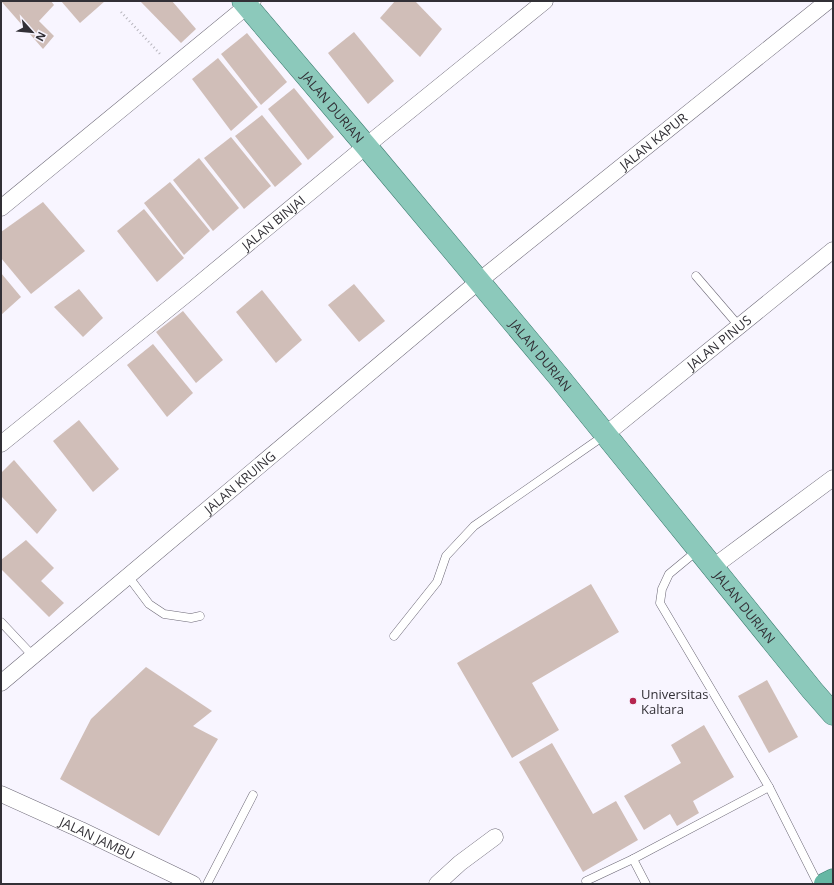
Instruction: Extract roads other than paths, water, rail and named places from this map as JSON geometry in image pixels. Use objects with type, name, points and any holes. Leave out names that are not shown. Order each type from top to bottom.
[{"type":"highway","points":[[826,884],[833,880]]},
{"type":"main road","name":"JALAN DURIAN","points":[[248,3],[559,377],[698,549],[829,703]]},
{"type":"street","name":"JALAN BINJAI","points":[[1,444],[545,1]]},
{"type":"street","name":"JALAN KAPUR","points":[[479,281],[828,1]]},
{"type":"street","points":[[1,208],[172,68],[248,3]]},
{"type":"street","name":"JALAN PINUS","points":[[606,435],[833,250]]},
{"type":"street","name":"JALAN KRUING","points":[[1,683],[479,281]]},
{"type":"street","points":[[713,567],[833,478]]},
{"type":"street","name":"JALAN JAMBU","points":[[1,794],[81,830],[193,884]]},
{"type":"street","points":[[437,884],[460,863],[494,837]]},
{"type":"lane","points":[[696,276],[739,326]]},
{"type":"lane","points":[[394,636],[437,582],[446,556],[474,526],[606,435]]},
{"type":"lane","points":[[698,549],[669,574],[662,589],[660,603],[769,787],[818,884]]},
{"type":"lane","points":[[128,576],[149,604],[164,614],[191,618],[200,616]]},
{"type":"lane","points":[[1,622],[33,656]]},
{"type":"lane","points":[[586,881],[633,859],[769,787]]},
{"type":"lane","points":[[207,884],[253,795]]},
{"type":"lane","points":[[633,859],[646,884]]},
{"type":"place","name":"Universitas Kaltara","points":[[633,701]]}]
